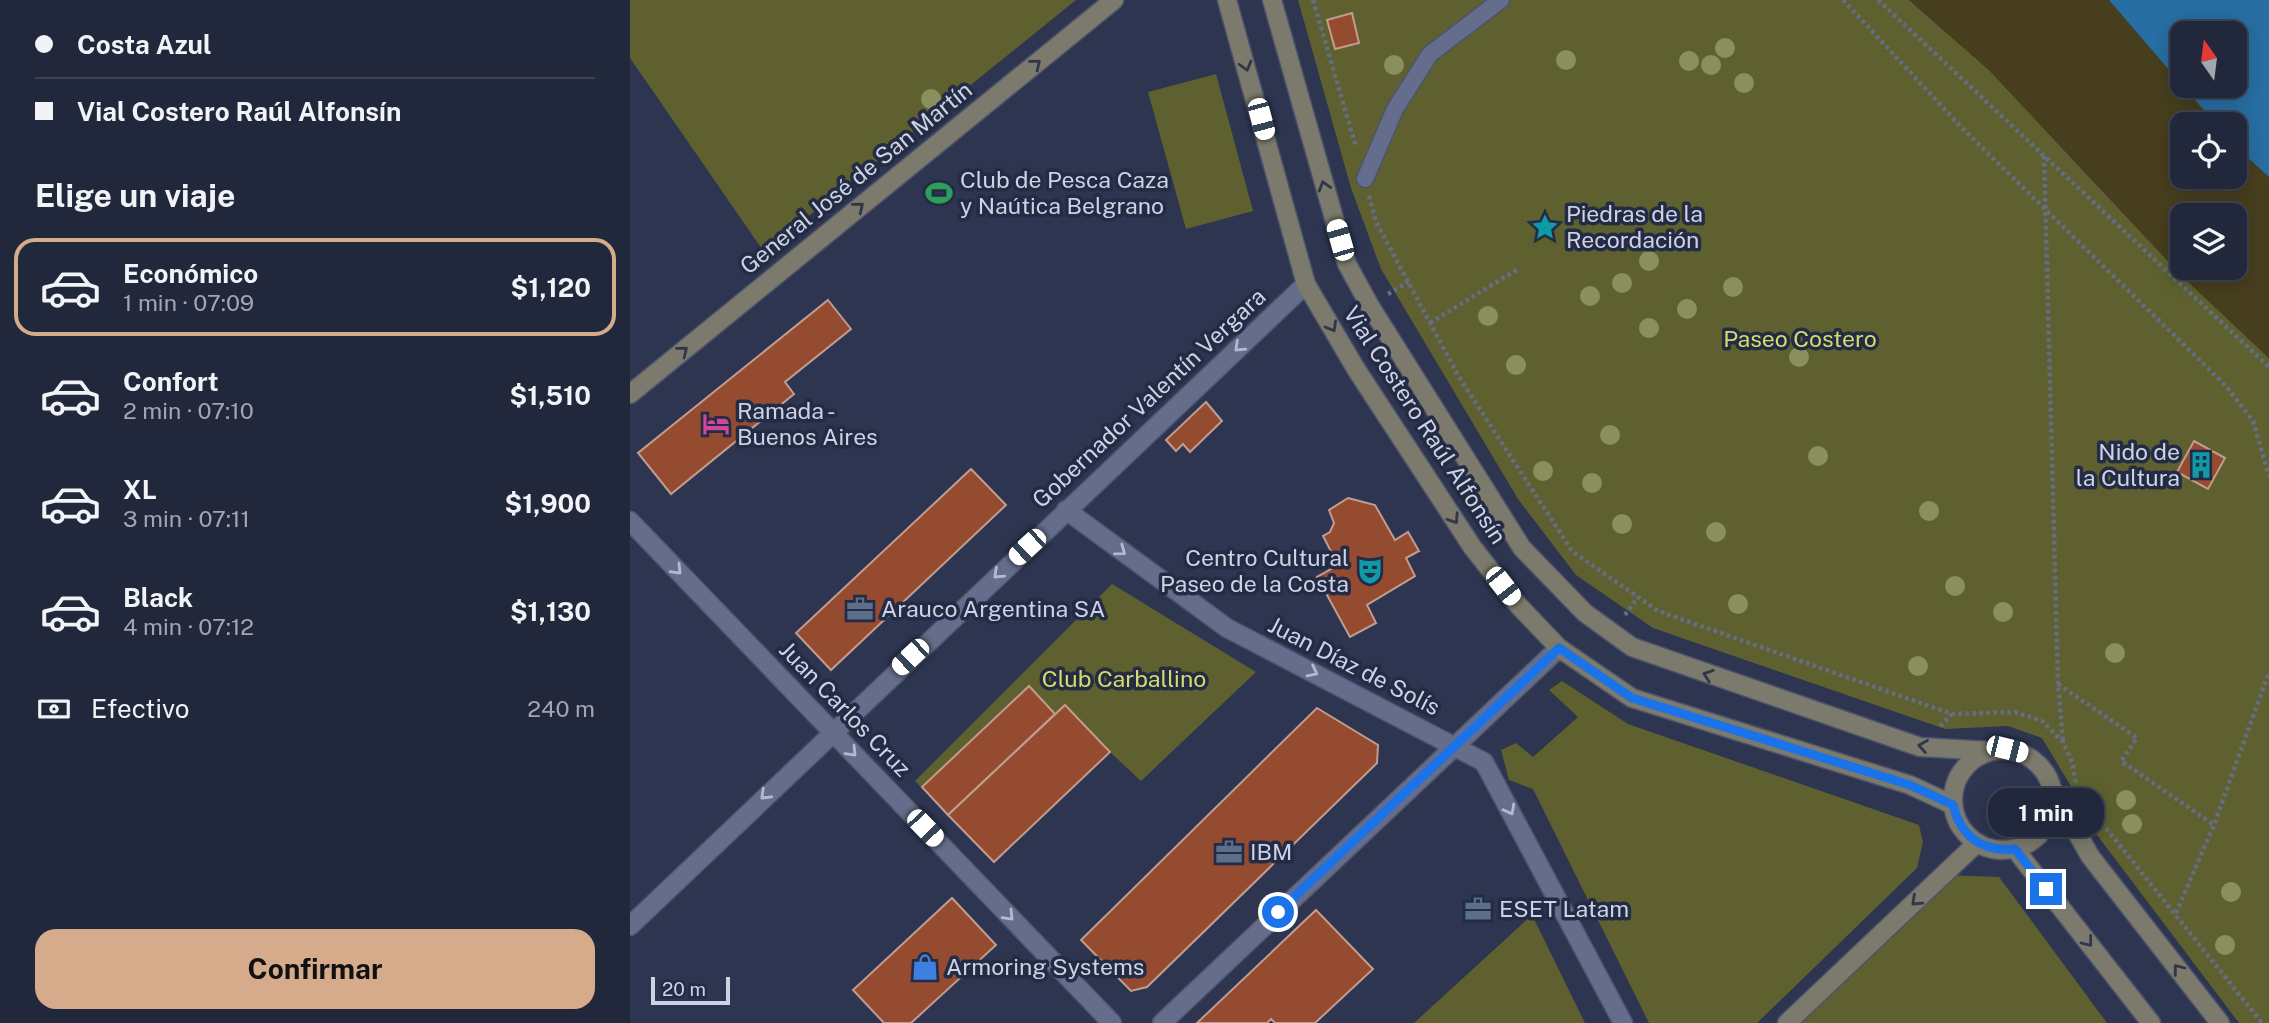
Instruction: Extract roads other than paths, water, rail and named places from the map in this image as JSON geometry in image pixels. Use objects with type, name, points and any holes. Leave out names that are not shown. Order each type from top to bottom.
[{"type":"street","name":"General José de San Martín","points":[[630,394],[1114,0]]},
{"type":"street","name":"Vial Costero Raúl Alfonsín","points":[[1227,0],[1306,284],[1356,369],[1473,548],[1518,605],[1559,648],[1632,698],[1910,785],[1953,805]]},
{"type":"street","name":"Vial Costero Raúl Alfonsín","points":[[1272,0],[1347,264],[1377,317],[1522,548],[1585,613],[1632,647],[1920,747],[1991,751]]},
{"type":"street","name":"Gobernador Valentín Vergara","points":[[630,926],[832,731],[1306,284]]},
{"type":"street","name":"Juan Díaz de Solís","points":[[1066,510],[1227,628],[1484,762],[1623,1023]]},
{"type":"street","name":"Juan Carlos Cruz","points":[[630,521],[1112,1023]]},
{"type":"street","points":[[1162,1023],[1559,648]]},
{"type":"street","points":[[2053,788],[2054,804],[2042,832],[2030,843],[2015,849],[2002,850],[1977,843],[1956,820],[1953,790],[1966,765],[1991,751],[2007,749],[2023,753],[2047,774],[2090,856],[2220,1023]]},
{"type":"street","points":[[1787,1023],[1977,843]]},
{"type":"street","points":[[2015,849],[2151,1023]]},
{"type":"lane","points":[[1365,179],[1395,109],[1430,54],[1501,0]]},
{"type":"water","points":[[2109,0],[2269,0],[2269,177],[2247,157],[2247,112],[2206,112],[2193,98],[2247,98],[2247,21],[2170,21],[2170,71]]},
{"type":"place","name":"Club de Pesca Caza y Naútica Belgrano","points":[[939,193]]},
{"type":"place","name":"Piedras de la Recordación","points":[[1545,227]]},
{"type":"place","name":"Ramada - Buenos Aires","points":[[716,424]]},
{"type":"place","name":"Nido de la Cultura","points":[[2201,465]]},
{"type":"place","name":"Centro Cultural Paseo de la Costa","points":[[1370,571]]},
{"type":"place","name":"Arauco Argentina SA","points":[[860,609]]},
{"type":"place","name":"IBM","points":[[1229,852]]},
{"type":"place","name":"ESET Latam","points":[[1478,909]]},
{"type":"place","name":"Armoring Systems","points":[[925,967]]},
{"type":"park label","name":"Paseo Costero","points":[[1800,339]]},
{"type":"park label","name":"Club Carballino","points":[[1124,679]]}]
